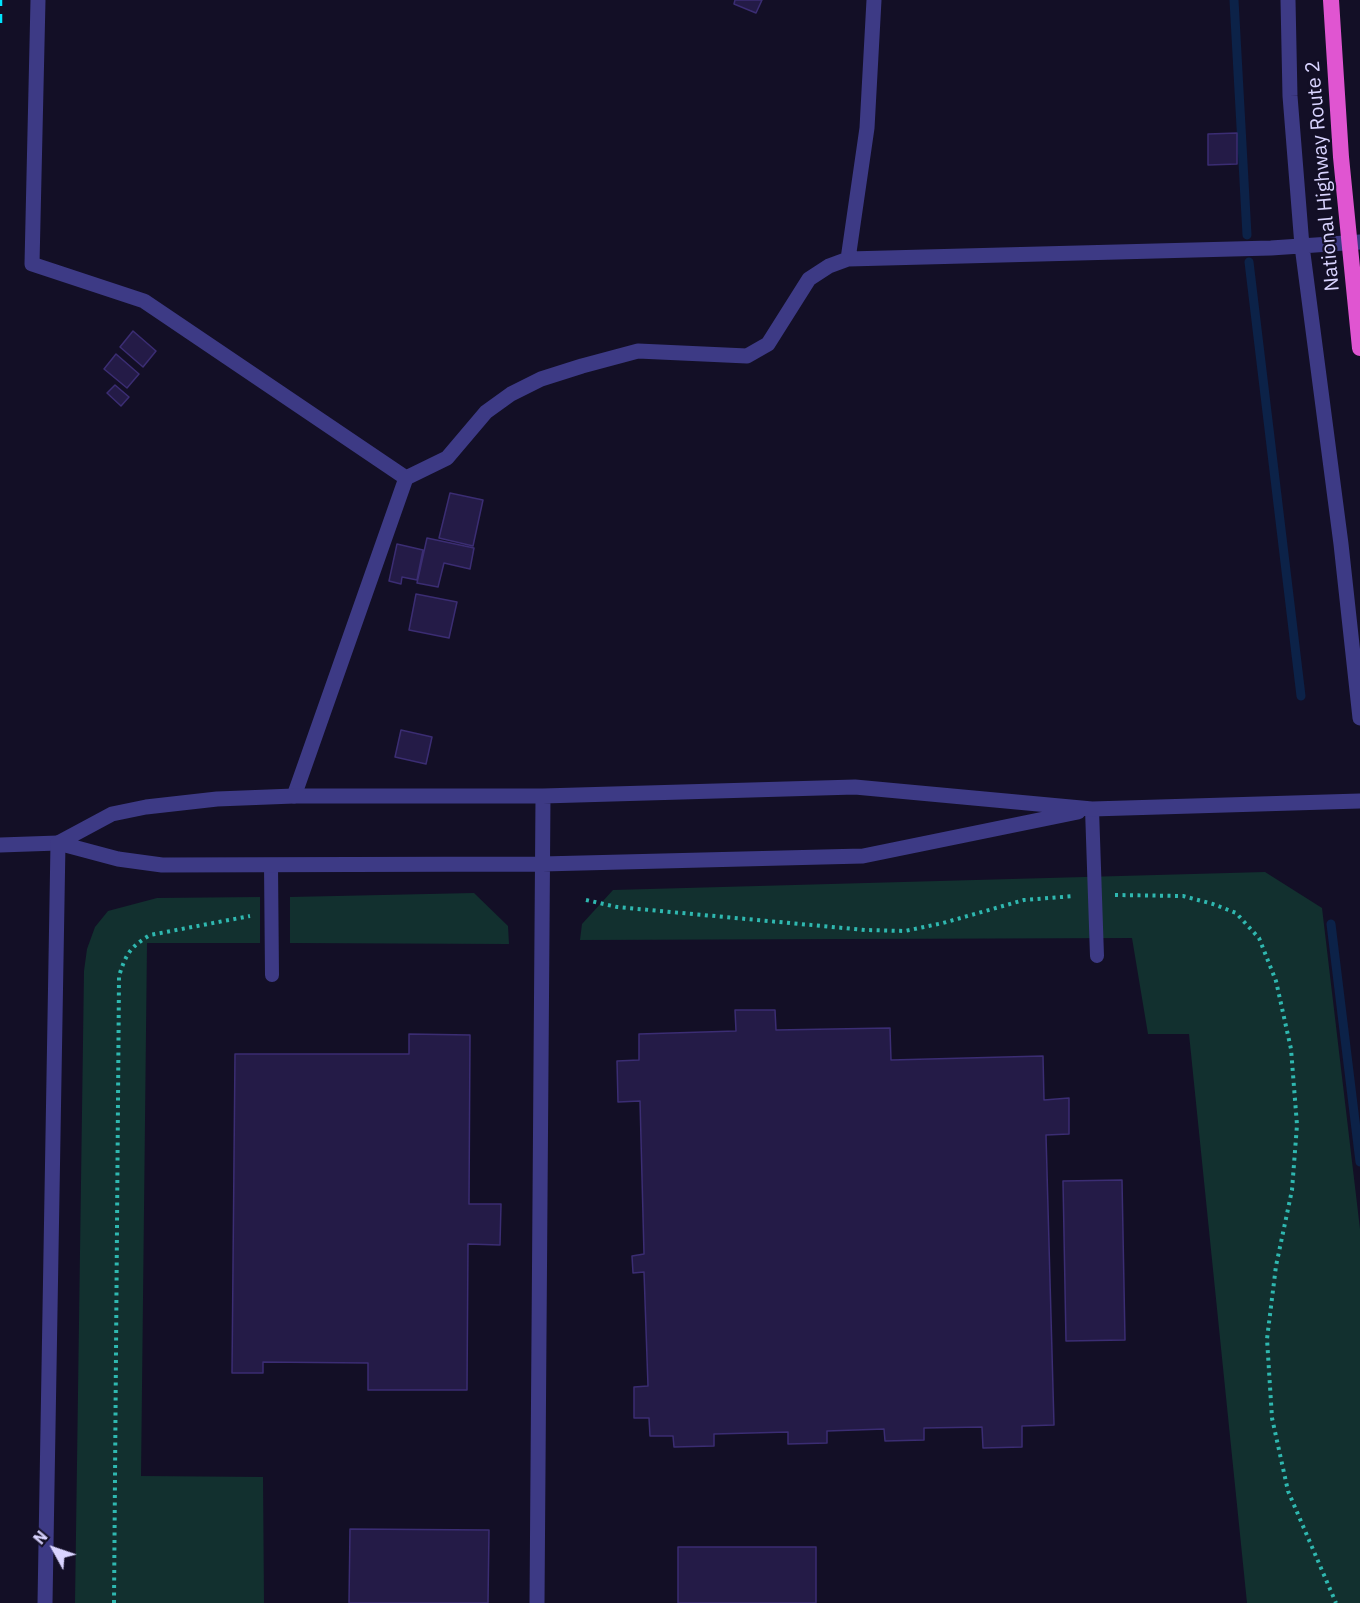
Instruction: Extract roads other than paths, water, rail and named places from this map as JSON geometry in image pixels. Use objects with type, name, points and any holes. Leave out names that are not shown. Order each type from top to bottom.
[{"type":"highway","name":"National Highway Route 2","points":[[1331,0],[1341,156],[1360,348]]},
{"type":"street","points":[[38,0],[32,264],[144,301],[406,478]]},
{"type":"street","points":[[848,259],[867,128],[874,0]]},
{"type":"street","points":[[1288,0],[1290,96],[1302,246],[1341,544],[1360,718]]},
{"type":"street","points":[[294,796],[406,478],[447,458],[486,412],[511,394],[541,380],[582,366],[638,351],[747,356],[768,344],[809,279],[829,266],[848,259],[1302,246],[1360,242]]},
{"type":"street","points":[[58,843],[112,814],[146,807],[217,799],[294,796],[543,796],[855,787],[1092,809],[1360,801]]},
{"type":"street","points":[[537,1603],[543,796]]},
{"type":"street","points":[[0,845],[58,843],[118,859],[162,865],[542,864],[863,856],[1092,809]]},
{"type":"street","points":[[45,1603],[58,843]]},
{"type":"lane","points":[[1092,809],[1097,956]]},
{"type":"lane","points":[[272,865],[272,975]]},
{"type":"waterway","points":[[1234,0],[1247,235]]},
{"type":"waterway","points":[[1249,262],[1301,696]]},
{"type":"waterway","points":[[1331,924],[1360,1162]]},
{"type":"railway","points":[[0,0],[0,23]]}]
